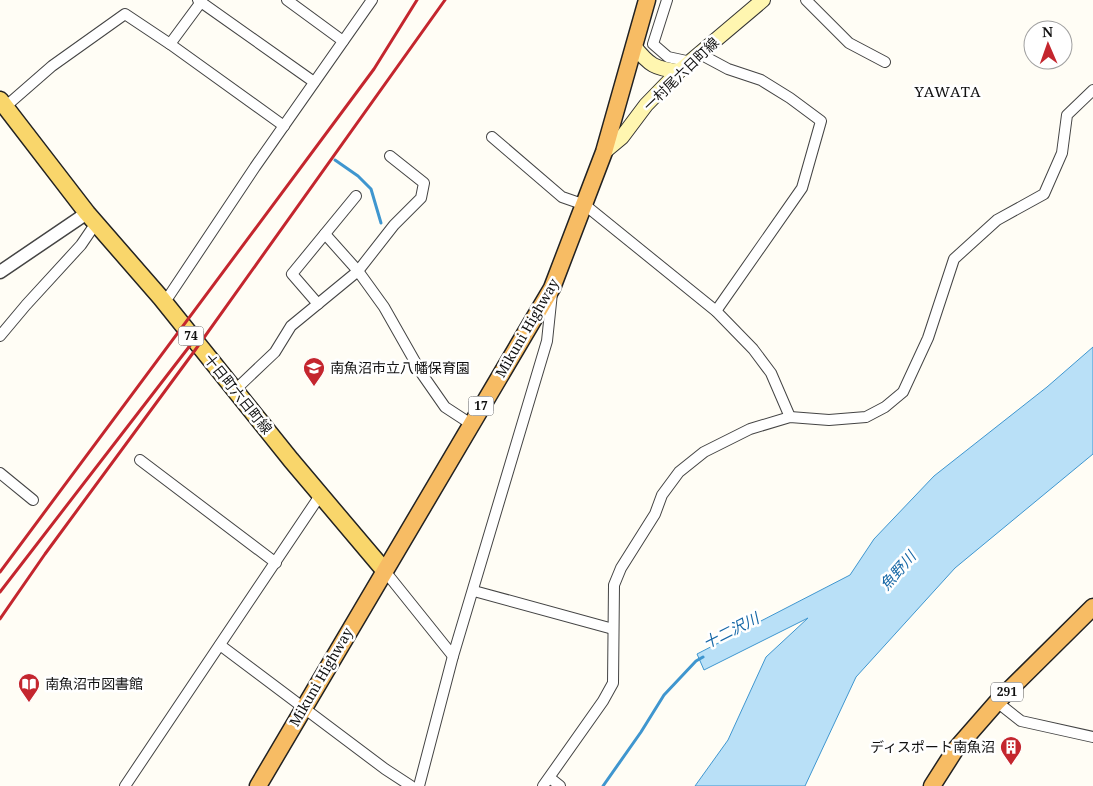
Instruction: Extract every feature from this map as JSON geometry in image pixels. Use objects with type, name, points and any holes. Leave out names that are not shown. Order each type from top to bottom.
[{"type":"highway","name":"Mikuni Highway","points":[[258,786],[552,288],[604,152],[647,0]]},
{"type":"highway","name":"291","points":[[932,786],[955,750],[997,702],[1093,607]]},
{"type":"main road","name":"一村尾六日町線","points":[[604,152],[622,137],[646,104],[679,71],[763,0]]},
{"type":"main road","points":[[634,46],[652,66],[664,70],[679,71]]},
{"type":"main road","name":"十日町六日町線","points":[[3,104],[91,218],[161,298],[291,460],[384,570]]},
{"type":"street","points":[[287,0],[343,41]]},
{"type":"street","points":[[161,298],[170,296],[314,82],[372,0]]},
{"type":"street","points":[[667,0],[653,44],[668,58],[695,58],[761,80],[821,121],[802,188],[716,311]]},
{"type":"street","points":[[806,0],[849,43],[885,62]]},
{"type":"street","points":[[170,44],[200,1],[314,82]]},
{"type":"street","points":[[3,104],[125,14],[284,126]]},
{"type":"street","points":[[543,786],[603,702],[613,683],[614,585],[621,568],[655,514],[662,495],[679,472],[704,452],[750,428],[790,417],[829,420],[866,417],[885,407],[903,392],[928,338],[954,259],[997,220],[1044,194],[1062,153],[1067,115],[1093,90]]},
{"type":"street","points":[[492,137],[562,197],[585,205],[716,311],[753,349],[771,373],[790,417]]},
{"type":"street","points":[[235,390],[275,352],[291,326],[358,271],[394,225],[421,198],[424,183],[390,156]]},
{"type":"street","points":[[318,304],[292,274],[356,196]]},
{"type":"street","points":[[0,272],[91,218]]},
{"type":"street","points":[[0,336],[82,245],[91,218]]},
{"type":"street","points":[[325,234],[358,271],[384,306],[422,374],[444,407],[471,424]]},
{"type":"street","points":[[419,786],[453,656],[474,591],[547,341],[552,288]]},
{"type":"street","points":[[140,460],[276,564]]},
{"type":"street","points":[[0,473],[33,500]]},
{"type":"street","points":[[126,786],[321,494]]},
{"type":"street","points":[[384,570],[453,656]]},
{"type":"street","points":[[474,591],[613,629]]},
{"type":"street","points":[[220,645],[385,769],[411,786]]},
{"type":"street","points":[[997,702],[1021,721],[1093,737]]},
{"type":"street","points":[[550,778],[560,786]]},
{"type":"water","name":"魚野川","points":[[1093,347],[1093,454],[955,568],[856,677],[805,786],[695,786],[728,740],[766,657],[808,618],[704,670],[697,654],[850,575],[874,539],[934,476],[1047,387]]},
{"type":"waterway","points":[[335,160],[358,176],[371,189],[381,223]]},
{"type":"waterway","name":"十二沢川","points":[[603,786],[664,695],[696,661],[703,657]]},
{"type":"railway","points":[[0,572],[374,69],[417,0]]},
{"type":"railway","points":[[0,619],[445,0]]},
{"type":"railway","points":[[0,592],[192,343]]},
{"type":"place","name":"南魚沼市立八幡保育園","points":[[314,387]]},
{"type":"place","name":"南魚沼市図書館","points":[[29,703]]},
{"type":"place","name":"ディスポート南魚沼","points":[[1011,766]]},
{"type":"district","name":"YAWATA","points":[[948,92]]}]
